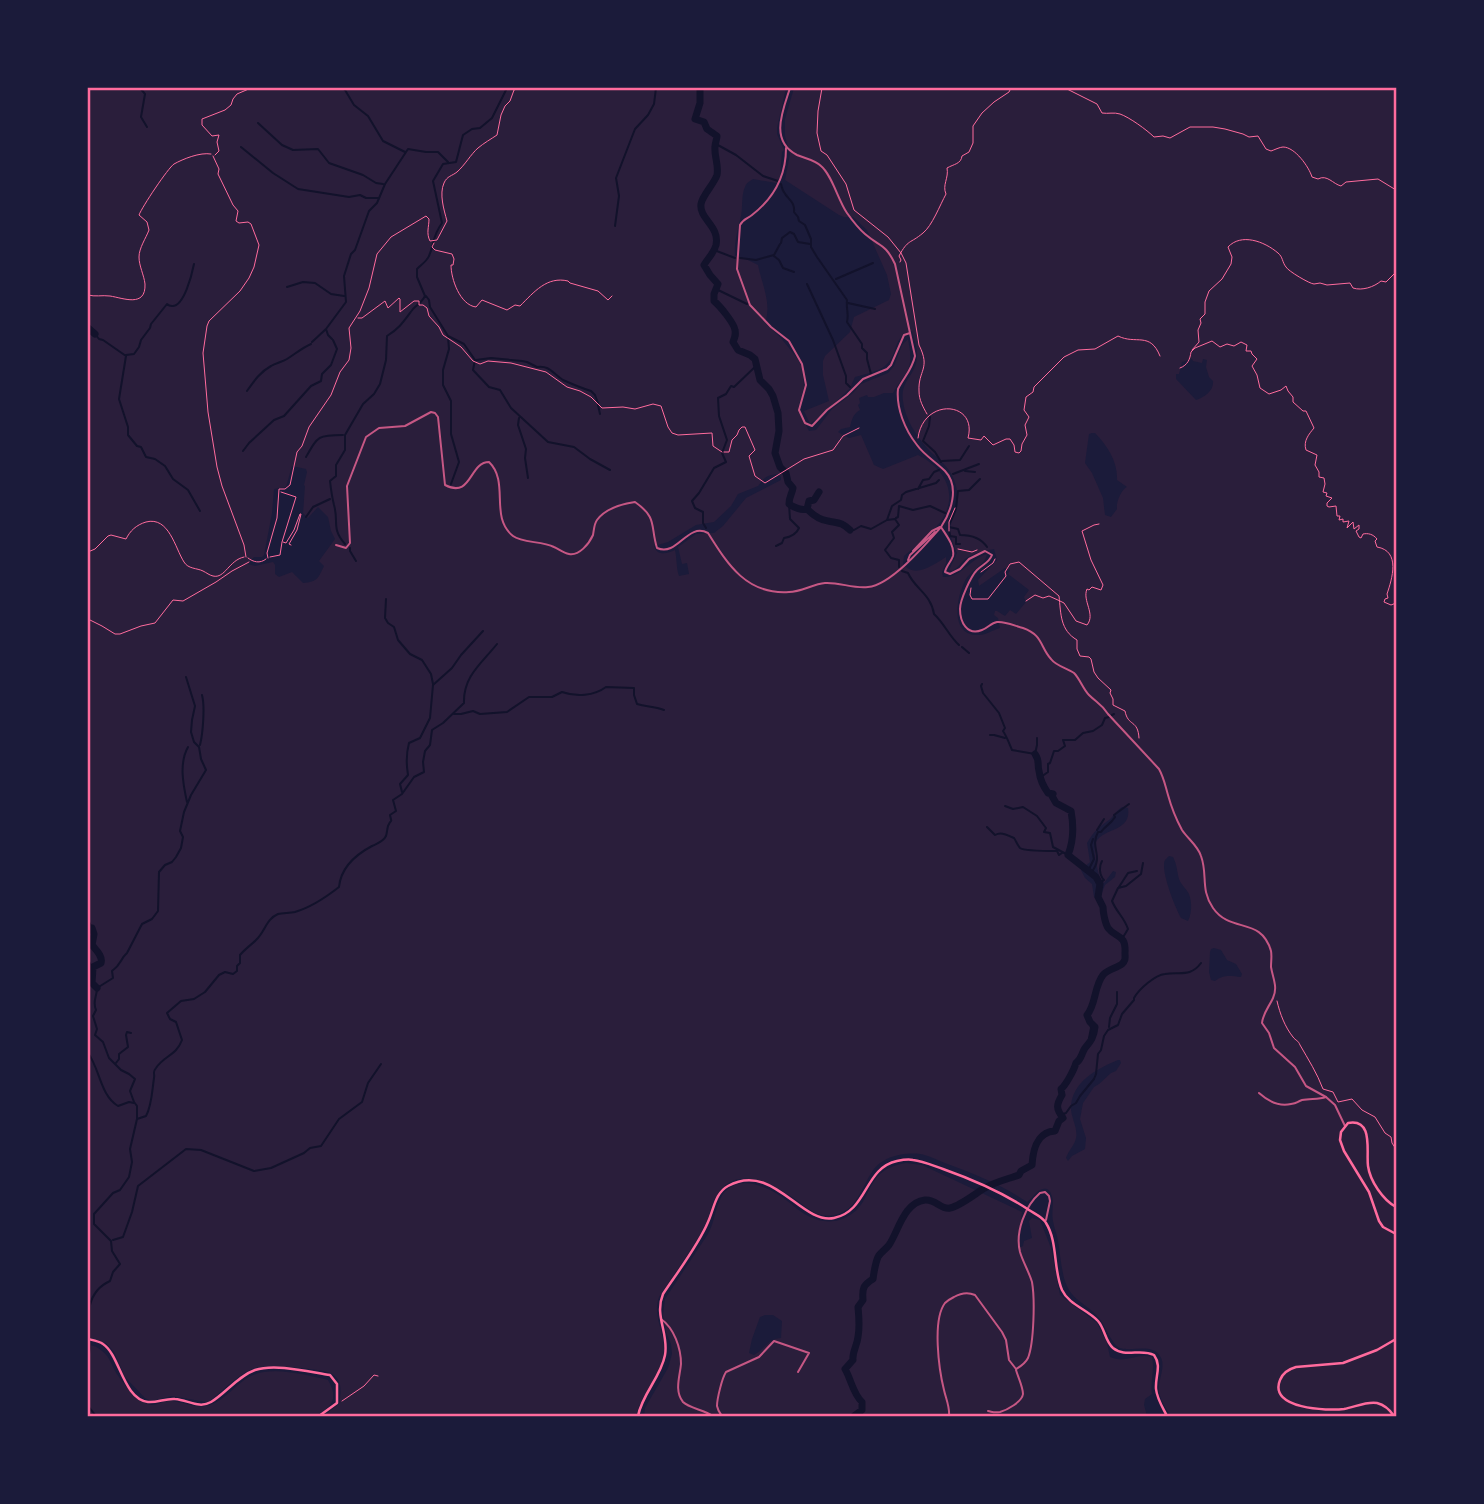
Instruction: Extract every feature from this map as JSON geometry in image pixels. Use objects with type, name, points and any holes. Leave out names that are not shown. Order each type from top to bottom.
[{"type":"main road","points":[[1396,1207],[1384,1198],[1371,1176],[1368,1168],[1368,1136],[1362,1126],[1354,1122],[1348,1123],[1341,1132],[1340,1140],[1344,1152],[1369,1192],[1379,1221],[1383,1227],[1396,1234]]},
{"type":"main road","points":[[638,1416],[643,1400],[664,1360],[666,1349],[658,1308],[663,1294],[708,1225],[718,1196],[725,1187],[746,1181],[767,1184],[785,1193],[813,1215],[835,1218],[847,1214],[857,1205],[873,1176],[886,1165],[909,1159],[994,1188],[1045,1221],[1050,1232],[1062,1290],[1072,1302],[1097,1320],[1111,1347],[1123,1353],[1143,1352],[1154,1355],[1158,1362],[1157,1395],[1167,1416]]},
{"type":"main road","points":[[88,1339],[104,1345],[112,1354],[125,1382],[142,1401],[148,1402],[174,1398],[198,1405],[209,1404],[246,1374],[267,1368],[330,1375],[337,1384],[337,1403],[319,1416]]},
{"type":"main road","points":[[1394,1416],[1387,1408],[1374,1402],[1342,1409],[1291,1404],[1278,1392],[1278,1387],[1282,1375],[1290,1369],[1343,1363],[1377,1350],[1396,1339]]},
{"type":"street","points":[[337,545],[346,548],[350,543],[347,486],[366,437],[383,427],[405,426],[431,412],[438,417],[446,485],[457,488],[468,482],[481,463],[492,464],[500,482],[499,498],[503,523],[518,539],[543,542],[569,554],[577,554],[592,536],[597,520],[616,507],[635,502],[654,523],[657,548],[670,548],[694,531],[704,531],[739,576],[758,588],[791,593],[826,583],[868,587],[891,576],[908,562],[941,527],[949,514],[952,486],[948,475],[917,446],[899,410],[898,389],[909,374],[915,356],[895,264],[884,246],[865,234],[849,215],[821,166],[786,148],[779,136],[779,127],[790,88]]},
{"type":"street","points":[[786,148],[782,176],[772,197],[740,225],[737,269],[750,305],[789,341],[802,364],[806,385],[799,410],[805,423],[812,426],[863,380],[887,369],[904,335],[910,333]]},
{"type":"street","points":[[908,562],[910,555],[932,531],[941,527]]},
{"type":"street","points":[[910,555],[941,527]]},
{"type":"street","points":[[941,527],[953,548],[952,559],[945,568],[947,573],[960,569],[969,559],[985,551],[992,555],[990,561],[974,573],[960,606],[965,628],[982,630],[1000,622],[1027,630],[1037,637],[1052,661],[1076,676],[1090,696],[1102,704],[1159,769],[1183,832],[1201,855],[1204,885],[1211,905],[1226,921],[1250,926],[1262,935],[1268,944],[1276,985],[1262,1018],[1275,1048],[1295,1067],[1306,1086],[1335,1105],[1345,1126]]},
{"type":"street","points":[[908,562],[906,558],[915,550]]},
{"type":"street","points":[[1259,1093],[1275,1104],[1289,1105],[1303,1099],[1326,1097]]},
{"type":"street","points":[[1016,1369],[1025,1363],[1028,1357],[1033,1329],[1032,1284],[1020,1251],[1020,1236],[1024,1216],[1030,1205],[1038,1194],[1045,1192],[1050,1201],[1045,1221]]},
{"type":"street","points":[[949,1416],[940,1368],[940,1317],[947,1301],[967,1293],[978,1298],[1002,1332],[1009,1360],[1016,1369],[1023,1391],[1020,1401],[1001,1412],[988,1411]]},
{"type":"street","points":[[660,1318],[675,1335],[680,1350],[678,1380],[681,1398],[689,1406],[713,1416]]},
{"type":"street","points":[[722,1416],[717,1406],[726,1372],[759,1357],[774,1340],[809,1353],[798,1372]]},
{"type":"path","points":[[213,156],[219,152],[219,135],[212,136],[202,125],[202,119],[225,110],[232,105],[237,94],[251,88]]},
{"type":"path","points":[[517,88],[505,106],[495,137],[474,150],[457,172],[446,179],[443,194],[447,221],[434,241],[433,248],[452,254],[453,280],[461,299],[471,307],[476,307],[482,300],[500,309],[520,306],[541,285],[557,279],[598,291],[607,300],[612,296]]},
{"type":"path","points":[[822,88],[817,122],[821,150],[846,184],[854,210],[888,237],[906,263],[919,345],[925,356],[919,391],[927,416]]},
{"type":"path","points":[[898,262],[909,241],[924,233],[935,216],[935,211],[946,194],[944,188],[947,168],[958,163],[968,152],[973,143],[974,125],[993,102],[1011,88]]},
{"type":"path","points":[[1065,88],[1097,104],[1102,113],[1117,113],[1128,118],[1154,137],[1170,138],[1190,127],[1213,127],[1248,137],[1258,136],[1266,149],[1271,151],[1288,148],[1303,161],[1312,177],[1327,178],[1341,187],[1346,182],[1378,179],[1396,190]]},
{"type":"path","points":[[88,295],[133,300],[142,295],[144,279],[139,258],[149,230],[147,222],[139,215],[142,206],[174,164],[203,153],[213,156],[219,169],[218,174],[238,211],[236,221],[251,223],[259,245],[247,283],[209,321],[203,348],[208,412],[217,467],[246,557],[251,561],[261,562],[280,555],[296,497],[279,492]]},
{"type":"path","points":[[268,558],[277,518],[279,489],[290,485],[297,452],[349,360],[349,328],[371,281],[377,254],[391,237],[426,216],[429,219],[427,231],[430,241],[434,241]]},
{"type":"path","points":[[1180,368],[1191,358],[1191,352],[1199,343],[1198,330],[1200,319],[1205,314],[1207,294],[1228,272],[1232,260],[1228,247],[1240,239],[1267,245],[1281,255],[1286,268],[1314,284],[1350,283],[1353,288],[1362,290],[1381,281],[1386,282],[1396,268]]},
{"type":"path","points":[[356,317],[362,318],[385,301],[388,308],[399,298],[400,312],[414,301],[419,301],[419,305],[426,306],[429,316],[445,337],[461,347],[474,362],[511,363],[546,372],[567,387],[591,397],[602,408],[638,409],[653,404],[660,406],[672,433],[711,433],[713,446],[723,452],[729,452],[732,440],[742,426],[745,427],[755,450],[749,456],[755,476],[765,483],[804,459],[833,450],[843,436],[859,428]]},
{"type":"path","points":[[919,440],[919,429],[927,416],[940,409],[956,408],[961,411],[969,425],[968,438],[980,440],[984,436],[993,445],[1010,439],[1015,452],[1019,453],[1027,434],[1024,428],[1029,417],[1024,410],[1026,397],[1064,357],[1078,350],[1095,349],[1118,336],[1151,342],[1160,356]]},
{"type":"path","points":[[1191,352],[1212,341],[1220,347],[1243,343],[1247,345],[1246,351],[1251,351],[1256,359],[1252,366],[1260,388],[1269,394],[1286,386],[1296,405],[1306,411],[1314,430],[1307,436],[1305,447],[1317,455],[1315,465],[1319,477],[1324,478],[1323,492],[1332,498],[1327,506],[1336,506],[1339,520],[1349,522],[1347,528],[1353,522],[1354,529],[1359,525],[1356,531],[1359,537],[1371,534],[1377,539],[1377,546],[1392,555],[1393,578],[1385,603],[1396,603]]},
{"type":"path","points":[[949,535],[949,522],[955,509]]},
{"type":"path","points":[[283,542],[286,543],[301,514],[297,530],[289,544],[291,545]]},
{"type":"path","points":[[88,552],[108,536],[126,539],[133,529],[142,523],[153,521],[164,525],[184,563],[212,576],[219,576],[234,561],[242,556],[246,557]]},
{"type":"path","points":[[1026,601],[1035,595],[1043,598],[1049,596],[1064,603],[1076,621],[1087,625],[1090,623],[1085,594],[1087,589],[1092,587],[1101,590],[1103,585],[1091,560],[1082,531],[1099,524]]},
{"type":"path","points":[[954,545],[956,549],[972,552],[982,549]]},
{"type":"path","points":[[978,576],[993,563],[995,554]]},
{"type":"path","points":[[88,620],[115,634],[155,623],[173,600],[183,601],[251,561]]},
{"type":"path","points":[[972,584],[972,599],[988,599],[1006,576],[1005,572],[1010,564],[1019,562],[1059,596],[1061,622],[1072,638],[1077,640],[1080,656],[1091,659],[1094,672],[1111,690],[1113,705],[1125,712],[1129,721],[1135,724],[1138,729],[1137,741]]},
{"type":"path","points":[[1275,992],[1283,1022],[1308,1058],[1323,1089],[1333,1093],[1338,1102],[1352,1099],[1379,1122],[1385,1133],[1391,1137],[1396,1149]]},
{"type":"path","points":[[337,1403],[374,1375],[378,1376]]},
{"type":"shaded area","points":[[88,88],[786,88],[777,128],[784,150],[780,177],[776,183],[753,179],[746,185],[735,256],[758,265],[767,301],[765,323],[780,337],[802,367],[804,387],[798,409],[809,431],[816,430],[832,409],[861,384],[888,373],[894,366],[902,345],[908,339],[910,365],[893,393],[859,398],[860,410],[853,417],[850,427],[838,432],[849,438],[861,435],[874,465],[883,469],[918,455],[941,473],[948,489],[948,508],[935,528],[904,556],[903,564],[918,570],[930,567],[946,557],[943,577],[950,577],[987,554],[966,579],[958,607],[959,623],[963,630],[979,635],[1000,628],[995,611],[1005,616],[1010,610],[1016,614],[1026,602],[1024,597],[1029,590],[1008,574],[1010,570],[1005,568],[979,586],[978,580],[997,560],[994,549],[972,555],[954,570],[949,570],[957,553],[950,532],[957,508],[957,492],[949,470],[919,438],[904,408],[904,388],[917,357],[912,331],[901,337],[886,365],[855,377],[850,388],[810,424],[804,411],[829,401],[823,361],[850,332],[854,317],[889,300],[891,294],[887,275],[867,230],[853,217],[839,215],[785,180],[790,154],[785,136],[785,119],[794,88],[1396,88],[1396,1416],[1171,1416],[1159,1392],[1163,1364],[1160,1356],[1152,1350],[1117,1346],[1099,1318],[1075,1297],[1067,1286],[1049,1190],[1036,1192],[1027,1202],[977,1175],[926,1155],[913,1154],[900,1155],[881,1163],[872,1172],[858,1198],[849,1208],[835,1215],[822,1215],[812,1211],[763,1182],[742,1179],[724,1186],[715,1199],[695,1243],[659,1297],[657,1311],[664,1351],[656,1375],[636,1416],[323,1416],[339,1404],[340,1388],[336,1377],[318,1370],[282,1367],[249,1370],[206,1402],[172,1396],[149,1400],[125,1377],[114,1352],[106,1343],[88,1338]],"holes":[[[1192,359],[1202,363],[1203,359],[1207,360],[1206,367],[1213,381],[1212,388],[1196,400],[1176,379],[1176,374],[1179,374],[1182,362]],[[1095,433],[1111,454],[1117,480],[1127,487],[1121,493],[1117,509],[1111,517],[1105,515],[1103,498],[1085,463],[1089,434]],[[292,466],[306,469],[303,513],[308,518],[318,507],[328,517],[335,539],[319,561],[324,566],[317,579],[312,582],[303,583],[292,572],[279,577],[275,574],[273,562],[255,566],[248,564],[254,557],[264,555],[274,489],[286,487]],[[778,474],[781,480],[746,498],[714,533],[696,534],[678,547],[682,564],[687,563],[689,574],[679,576],[675,550],[663,553],[655,549],[654,546],[668,542],[696,525],[714,522],[731,506],[738,494],[758,486],[764,478]],[[1122,807],[1128,808],[1125,822],[1103,835],[1095,844],[1100,879],[1104,883],[1113,871],[1116,872],[1097,900],[1092,884],[1081,870],[1090,862],[1087,843],[1096,830]],[[1173,857],[1180,881],[1189,894],[1191,908],[1188,921],[1181,918],[1170,893],[1164,872],[1167,858]],[[1214,948],[1221,950],[1227,960],[1236,964],[1241,977],[1228,976],[1211,980],[1210,952]],[[1120,1060],[1116,1071],[1094,1087],[1083,1103],[1080,1119],[1086,1138],[1085,1149],[1068,1161],[1066,1158],[1076,1135],[1071,1110],[1072,1100],[1086,1078]]]},
{"type":"shaded area","points":[[906,1163],[922,1165],[1022,1212],[1018,1245],[1021,1247],[1024,1241],[1032,1238],[1029,1221],[1032,1218],[1040,1220],[1051,1248],[1060,1295],[1097,1323],[1107,1343],[1110,1357],[1152,1357],[1152,1394],[1145,1399],[1144,1405],[1147,1416],[644,1416],[645,1408],[668,1368],[672,1354],[663,1315],[665,1299],[708,1234],[723,1194],[737,1184],[754,1184],[779,1195],[812,1218],[835,1221],[848,1217],[859,1207],[880,1174],[890,1167]],"holes":[[[773,1315],[782,1321],[781,1338],[773,1340],[754,1355],[749,1353],[760,1317]]]},
{"type":"shaded area","points":[[88,1345],[95,1346],[104,1353],[130,1391],[147,1404],[170,1401],[196,1406],[210,1405],[249,1377],[277,1371],[328,1380],[333,1397],[330,1405],[316,1416],[88,1416]]},
{"type":"waterway","points":[[140,88],[145,94],[141,117],[147,127]]},
{"type":"waterway","points":[[342,88],[354,105],[368,116],[383,141],[405,152]]},
{"type":"waterway","points":[[345,544],[337,529],[330,481],[336,476],[336,465],[345,450],[345,435],[363,404],[380,384],[386,360],[387,336],[399,327],[425,296],[417,277],[417,269],[428,258],[442,223],[433,181],[443,164],[456,162],[463,135],[472,129],[480,128],[492,118],[507,88]]},
{"type":"waterway","points":[[615,226],[619,196],[616,178],[635,129],[654,104],[656,88]]},
{"type":"waterway","points":[[700,88],[700,103],[695,119],[704,122],[707,129],[717,136],[717,175],[701,204],[703,214],[716,238],[714,251],[704,265],[718,284],[714,301],[734,327],[733,342],[738,350],[755,359],[760,380],[773,396],[779,431],[775,453],[793,488],[789,504],[807,509],[809,501],[814,500],[819,492]]},
{"type":"waterway","points":[[258,123],[282,145],[293,150],[318,149],[329,163],[383,184]]},
{"type":"waterway","points":[[716,144],[736,155],[763,176],[778,181]]},
{"type":"waterway","points":[[241,147],[298,189],[349,197],[360,195],[378,198]]},
{"type":"waterway","points":[[332,339],[326,329],[346,302],[344,276],[351,254],[355,250],[369,211],[377,203],[385,184],[408,149],[438,152],[448,162]]},
{"type":"waterway","points":[[781,184],[799,221],[805,225],[811,239],[811,247],[847,300],[847,322],[867,353],[871,374]]},
{"type":"waterway","points":[[781,243],[782,238],[790,232],[798,242],[810,244]]},
{"type":"waterway","points":[[740,258],[756,260],[774,255],[780,244]]},
{"type":"waterway","points":[[714,250],[735,258]]},
{"type":"waterway","points":[[774,256],[783,268],[794,272]]},
{"type":"waterway","points":[[836,279],[873,263]]},
{"type":"waterway","points":[[126,355],[134,354],[151,324],[167,304],[172,306],[180,301],[187,289],[194,264]]},
{"type":"waterway","points":[[287,287],[303,282],[315,283],[331,294],[344,296]]},
{"type":"waterway","points":[[807,284],[833,340],[846,383],[850,387]]},
{"type":"waterway","points":[[716,289],[747,304]]},
{"type":"waterway","points":[[426,296],[448,336],[464,344],[475,360],[473,370],[489,387],[500,390],[511,408],[548,442],[574,447],[610,470]]},
{"type":"waterway","points":[[848,303],[875,309]]},
{"type":"waterway","points":[[88,328],[95,334]]},
{"type":"waterway","points":[[312,342],[326,329]]},
{"type":"waterway","points":[[95,334],[126,356],[119,399],[128,435],[141,447],[146,457],[165,466],[173,479],[188,490],[200,511]]},
{"type":"waterway","points":[[448,337],[449,349],[443,370],[443,385],[451,401],[451,434],[459,462],[451,484]]},
{"type":"waterway","points":[[243,451],[274,420],[284,416],[311,386],[321,381],[322,374],[331,365],[337,349],[333,340]]},
{"type":"waterway","points":[[247,391],[267,368],[311,344]]},
{"type":"waterway","points":[[476,360],[491,358],[522,361],[545,367],[563,380],[591,391],[598,403]]},
{"type":"waterway","points":[[706,528],[703,512],[695,508],[692,501],[714,468],[726,462],[722,453],[727,440],[719,416],[718,398],[726,394],[731,386],[734,387],[757,365]]},
{"type":"waterway","points":[[598,405],[600,414]]},
{"type":"waterway","points":[[930,417],[923,441],[941,462]]},
{"type":"waterway","points":[[519,418],[518,425],[526,449],[528,478]]},
{"type":"waterway","points":[[306,457],[320,438],[343,435]]},
{"type":"waterway","points":[[942,461],[960,460],[969,446]]},
{"type":"waterway","points":[[953,474],[979,464]]},
{"type":"waterway","points":[[918,489],[923,480],[929,479],[939,470]]},
{"type":"waterway","points":[[965,471],[975,472]]},
{"type":"waterway","points":[[949,525],[956,508],[958,491],[969,490],[980,479]]},
{"type":"waterway","points":[[887,520],[892,506],[901,500],[902,495],[939,480]]},
{"type":"waterway","points":[[306,517],[313,507],[330,499]]},
{"type":"waterway","points":[[776,546],[782,543],[784,538],[795,534],[799,528],[790,519],[789,504]]},
{"type":"waterway","points":[[896,518],[899,506],[913,510],[930,506],[945,513]]},
{"type":"waterway","points":[[807,509],[819,518],[842,524],[850,530]]},
{"type":"waterway","points":[[850,530],[861,526],[871,529],[887,520],[895,519],[899,525],[892,532],[894,538],[885,550],[891,558],[899,560],[899,567]]},
{"type":"waterway","points":[[949,527],[958,529],[960,535],[979,539],[987,547]]},
{"type":"waterway","points":[[949,530],[950,536],[956,537],[956,544],[960,544]]},
{"type":"waterway","points":[[350,548],[356,561]]},
{"type":"waterway","points":[[902,571],[908,573],[926,596],[934,614],[959,645]]},
{"type":"waterway","points":[[386,599],[385,618],[394,627],[398,640],[410,654],[422,660],[431,674],[433,684]]},
{"type":"waterway","points":[[402,792],[400,784],[408,775],[409,743],[420,738],[430,718],[433,685],[452,668],[483,631]]},
{"type":"waterway","points":[[137,1119],[146,1116],[148,1112],[155,1070],[177,1049],[182,1040],[176,1022],[170,1019],[167,1013],[181,1001],[194,999],[205,992],[219,975],[237,971],[240,955],[259,937],[271,919],[278,914],[307,908],[329,895],[339,887],[350,862],[383,840],[391,821],[390,815],[396,811],[393,800],[402,794],[414,777],[424,772],[425,751],[430,745],[432,730],[464,703],[470,677],[497,644]]},
{"type":"waterway","points":[[962,647],[969,653]]},
{"type":"waterway","points":[[88,1359],[91,1301],[97,1290],[110,1281],[120,1264],[112,1251],[111,1241],[94,1224],[94,1214],[113,1193],[120,1190],[129,1177],[132,1162],[130,1149],[137,1119],[137,1106],[130,1091],[135,1079],[109,1058],[103,1042],[95,1035],[95,1001],[97,988],[113,978],[112,971],[127,953],[142,924],[152,919],[158,911],[159,872],[172,862],[181,848],[183,837],[180,831],[184,812],[206,770],[191,732],[195,706],[186,677]]},
{"type":"waterway","points":[[982,684],[983,693],[999,713],[1005,728],[1003,731],[1012,750],[1035,754],[1037,738]]},
{"type":"waterway","points":[[454,714],[473,711],[480,714],[507,712],[529,697],[552,697],[562,692],[585,695],[606,687],[634,688],[637,704],[664,710]]},
{"type":"waterway","points":[[200,745],[202,695]]},
{"type":"waterway","points":[[1041,777],[1048,772],[1048,764],[1054,751],[1065,746],[1063,740],[1075,740],[1083,733],[1102,725],[1105,718],[1109,717]]},
{"type":"waterway","points":[[990,735],[1005,738]]},
{"type":"waterway","points":[[187,802],[183,767],[188,747]]},
{"type":"waterway","points":[[854,1416],[862,1410],[862,1402],[856,1395],[845,1369],[853,1360],[859,1329],[858,1307],[863,1300],[864,1288],[873,1279],[878,1257],[889,1245],[902,1218],[918,1202],[929,1200],[944,1207],[954,1207],[987,1187],[1019,1175],[1032,1165],[1037,1142],[1044,1134],[1055,1131],[1063,1118],[1058,1107],[1061,1089],[1093,1036],[1095,1027],[1087,1015],[1100,979],[1125,960],[1124,942],[1106,923],[1098,897],[1100,884],[1096,877],[1068,855],[1073,833],[1071,811],[1056,803],[1053,794],[1046,790],[1035,754]]},
{"type":"waterway","points":[[1091,873],[1097,861],[1095,843],[1098,832],[1129,804]]},
{"type":"waterway","points":[[1005,806],[1013,809],[1023,807],[1037,816],[1046,828],[1044,832],[1050,833],[1053,847],[1068,855]]},
{"type":"waterway","points":[[1097,830],[1104,819]]},
{"type":"waterway","points":[[987,827],[995,835],[1003,834],[1014,838],[1022,849],[1057,851],[1059,855],[1062,853]]},
{"type":"waterway","points":[[1088,871],[1094,859],[1091,845],[1093,839]]},
{"type":"waterway","points":[[1099,884],[1104,880],[1100,870],[1102,861]]},
{"type":"waterway","points":[[1122,939],[1128,929],[1112,901],[1118,888],[1126,886],[1141,874],[1143,863]]},
{"type":"waterway","points":[[1119,887],[1128,873],[1137,871]]},
{"type":"waterway","points":[[88,893],[88,914]]},
{"type":"waterway","points":[[88,920],[92,928]]},
{"type":"waterway","points":[[92,928],[92,945],[101,960],[101,963],[93,967],[92,983],[97,988]]},
{"type":"waterway","points":[[88,960],[93,969]]},
{"type":"waterway","points":[[1060,1115],[1076,1103],[1094,1079],[1104,1036],[1108,1030],[1118,1025],[1122,1014],[1140,991],[1157,977],[1193,971],[1201,963]]},
{"type":"waterway","points":[[1109,1027],[1117,1004],[1117,992]]},
{"type":"waterway","points":[[1090,1022],[1091,1042]]},
{"type":"waterway","points":[[116,1063],[119,1054],[128,1047],[127,1032],[131,1033]]},
{"type":"waterway","points":[[88,1053],[112,1101],[118,1106],[134,1103]]},
{"type":"waterway","points":[[113,1240],[123,1237],[138,1186],[186,1149],[201,1150],[254,1171],[271,1168],[310,1148],[321,1146],[339,1119],[362,1102],[368,1083],[381,1064]]},
{"type":"waterway","points":[[88,1406],[96,1416]]}]
